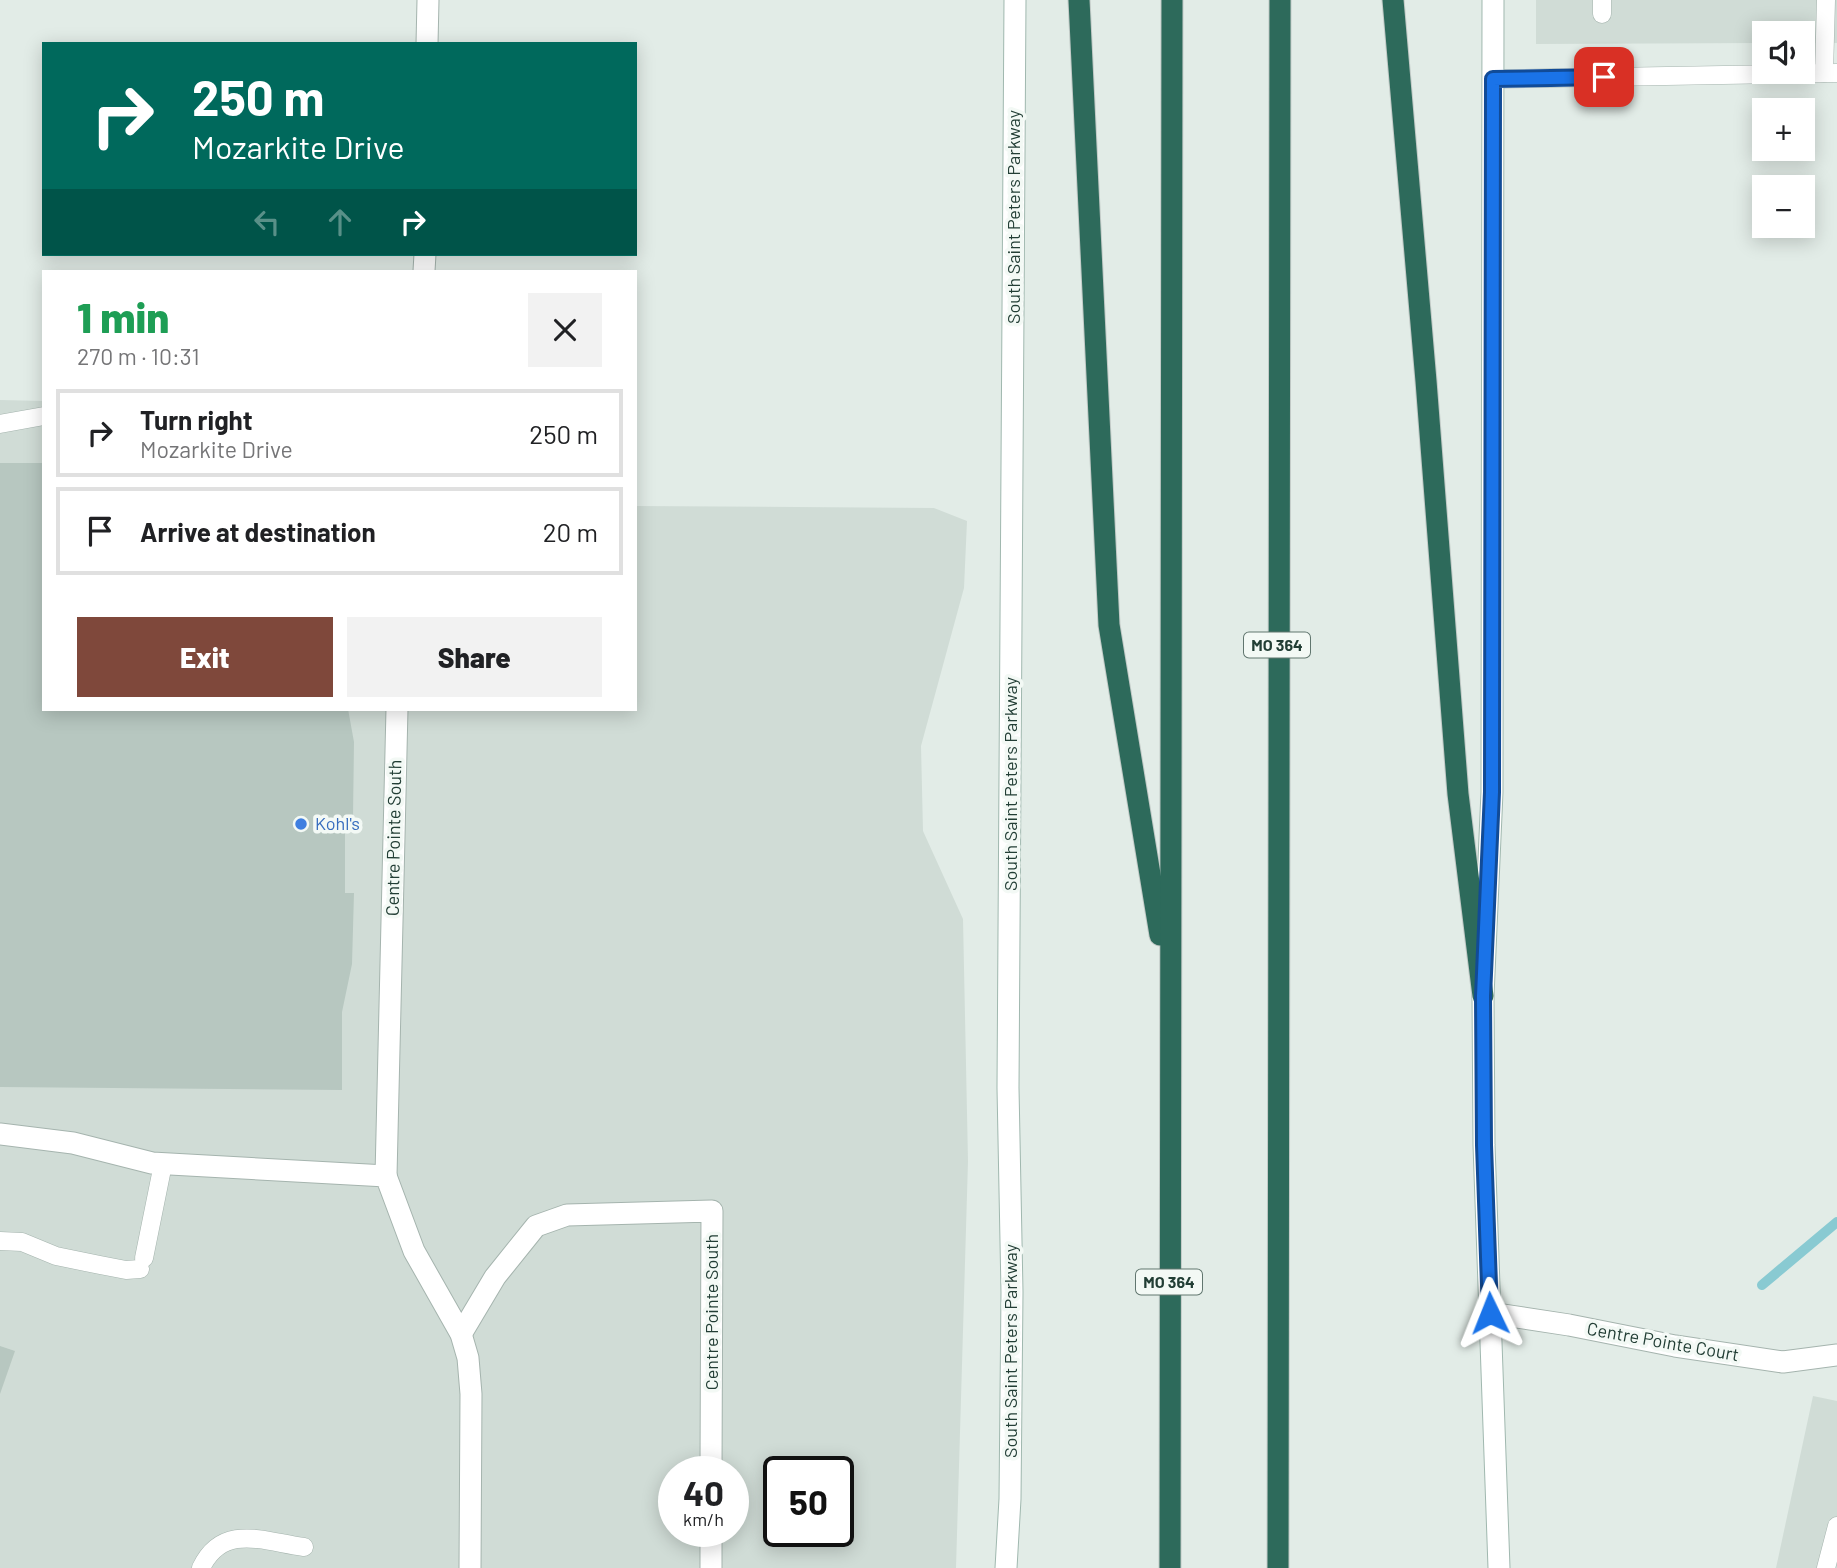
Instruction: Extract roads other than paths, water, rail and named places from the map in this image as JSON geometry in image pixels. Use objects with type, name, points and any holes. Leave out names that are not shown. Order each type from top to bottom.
[{"type":"highway","points":[[1079,0],[1110,625],[1170,996]]},
{"type":"highway","name":"MO 364","points":[[1170,1568],[1172,0]]},
{"type":"highway","name":"MO 364","points":[[1278,1568],[1280,0]]},
{"type":"highway","points":[[1393,0],[1458,794],[1483,996]]},
{"type":"main road","points":[[427,42],[428,0]]},
{"type":"main road","name":"South Saint Peters Parkway","points":[[1006,1568],[1010,1499],[1012,1292],[1008,1088],[1015,0]]},
{"type":"main road","points":[[1493,0],[1492,792],[1483,996],[1484,1145],[1499,1568]]},
{"type":"main road","name":"Centre Pointe South","points":[[397,711],[386,1176],[414,1251],[461,1334],[468,1358],[471,1394],[470,1568]]},
{"type":"main road","points":[[0,1134],[73,1143],[152,1163],[386,1176]]},
{"type":"main road","name":"Centre Pointe South","points":[[461,1334],[495,1277],[536,1226],[567,1215],[712,1211],[711,1456]]},
{"type":"main road","name":"Centre Pointe Court","points":[[1490,1313],[1783,1362],[1837,1355]]},
{"type":"main road","points":[[711,1547],[711,1568]]},
{"type":"lane","points":[[1493,79],[1830,73],[1826,0]]},
{"type":"lane","points":[[0,424],[42,416]]},
{"type":"lane","points":[[0,1241],[22,1242],[56,1256],[126,1270],[142,1264],[163,1164]]},
{"type":"lane","points":[[1826,1568],[1837,1526]]},
{"type":"lane","points":[[201,1568],[213,1549],[229,1540],[246,1537],[304,1547]]},
{"type":"waterway","points":[[1762,1285],[1837,1222]]},
{"type":"place","name":"Kohl's","points":[[301,824]]}]
